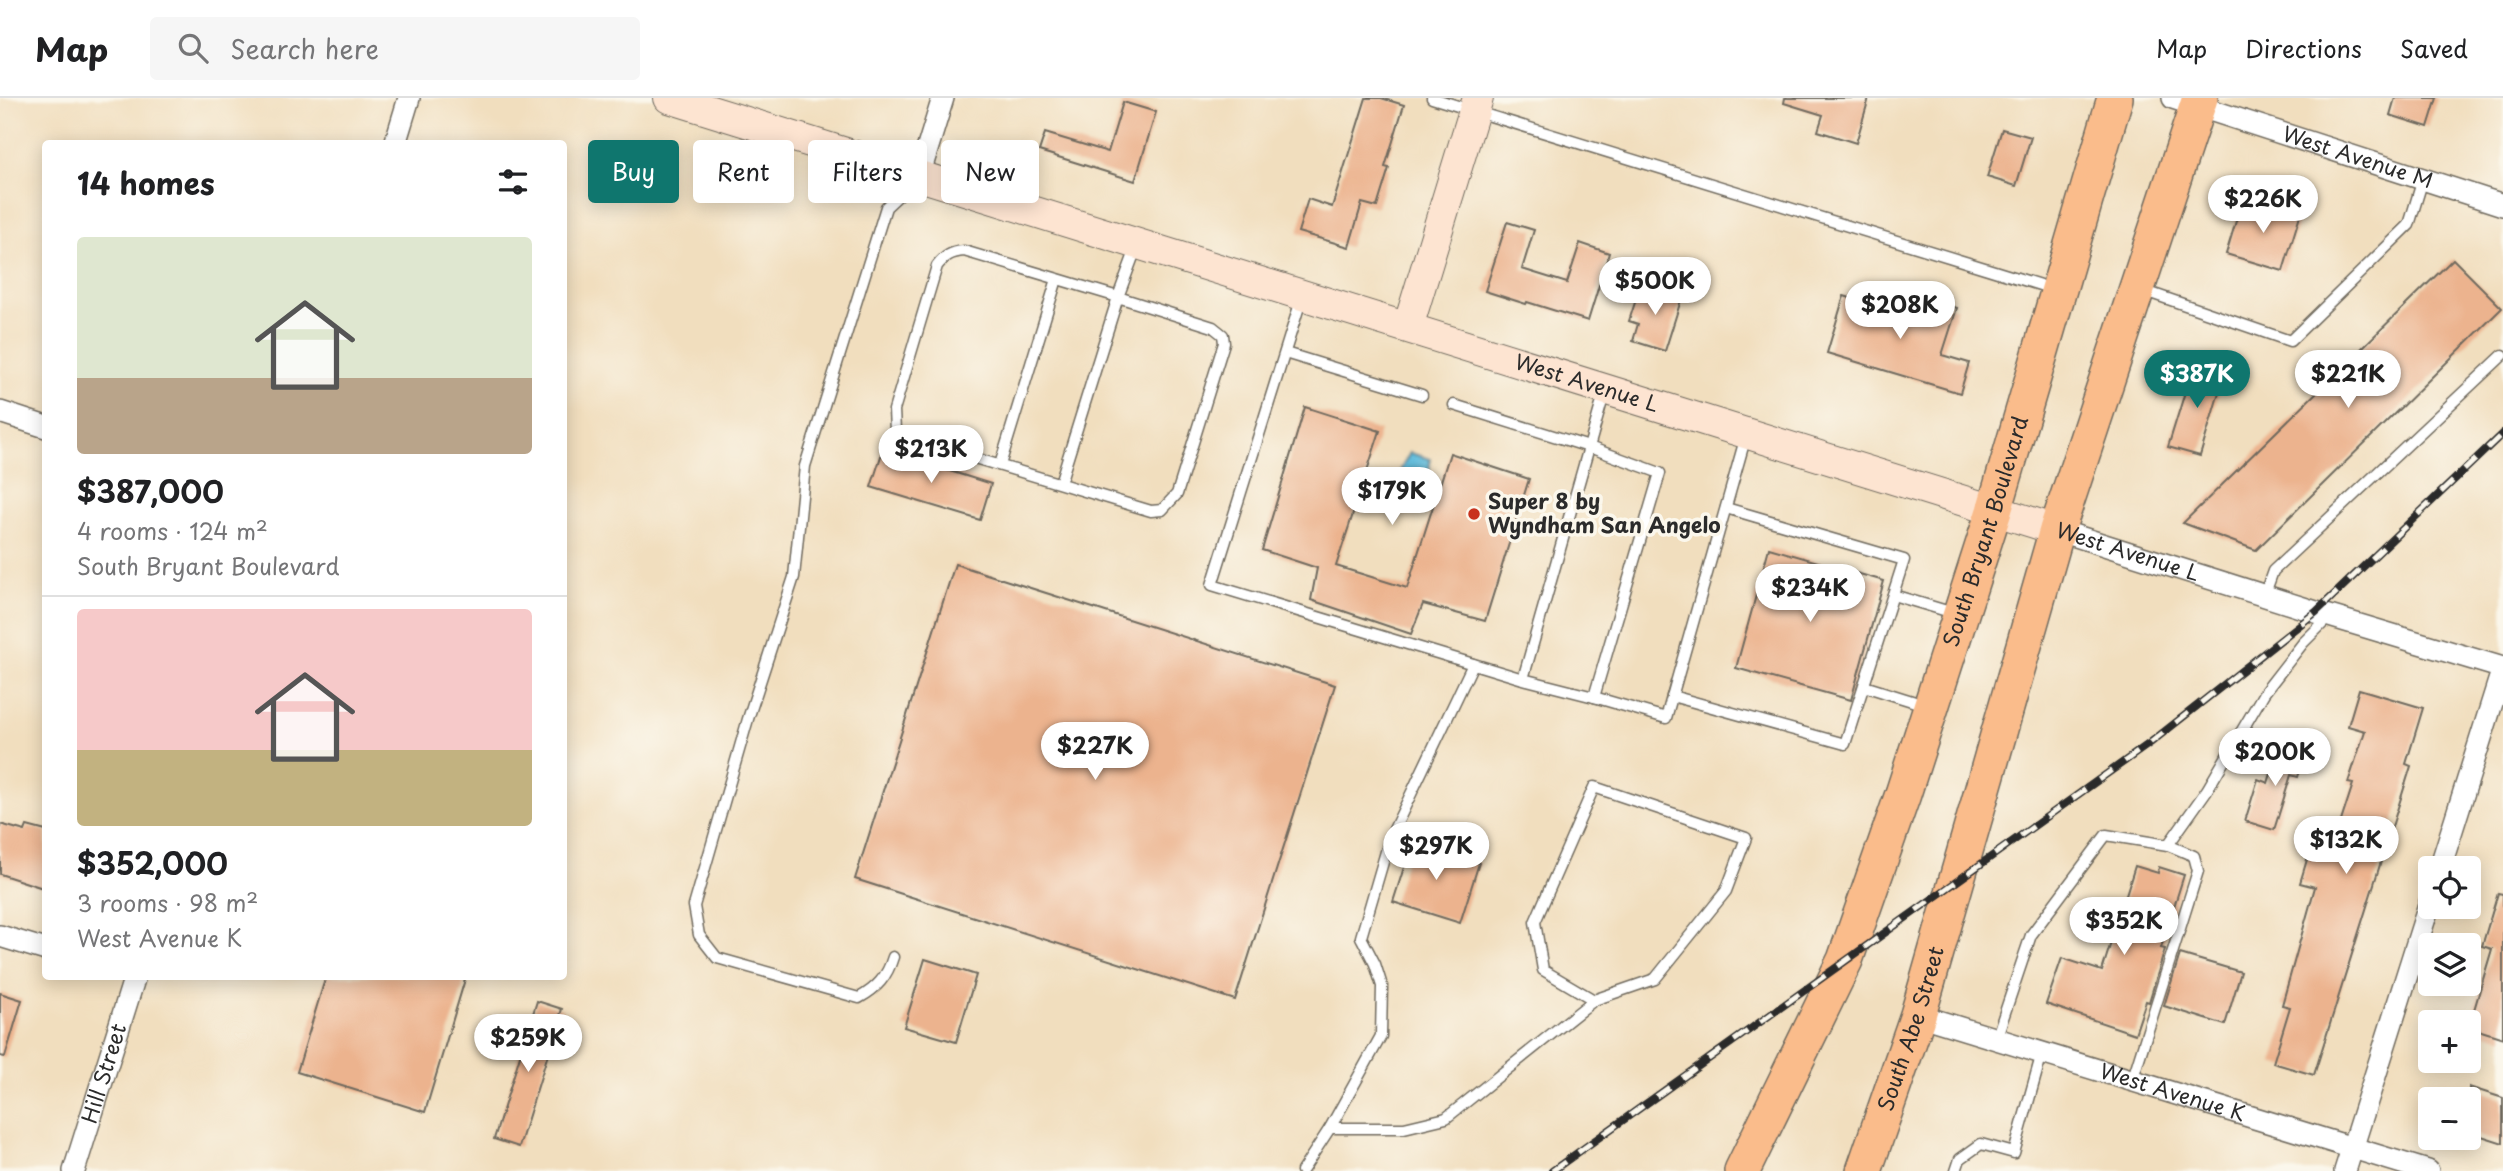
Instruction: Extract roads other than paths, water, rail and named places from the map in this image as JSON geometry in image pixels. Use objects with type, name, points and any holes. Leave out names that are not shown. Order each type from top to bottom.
[{"type":"main road","name":"West Avenue L","points":[[669,98],[808,141]]},
{"type":"main road","name":"South Bryant Boulevard","points":[[1742,1171],[1845,960],[1994,511],[2115,98]]},
{"type":"main road","points":[[2057,530],[2137,289],[2191,101]]},
{"type":"main road","points":[[1408,327],[1476,104]]},
{"type":"main road","name":"West Avenue L","points":[[927,178],[2057,530]]},
{"type":"main road","name":"South Abe Street","points":[[1864,1171],[1918,1015],[2057,530]]},
{"type":"street","points":[[396,140],[409,98]]},
{"type":"street","points":[[927,150],[943,98]]},
{"type":"street","name":"West Avenue M","points":[[2191,101],[2503,205]]},
{"type":"street","points":[[0,412],[42,426]]},
{"type":"street","name":"West Avenue L","points":[[2057,530],[2503,668]]},
{"type":"street","points":[[2444,856],[2503,668]]},
{"type":"street","points":[[2346,1171],[2425,919]]},
{"type":"street","points":[[0,936],[42,949]]},
{"type":"street","name":"Hill Street","points":[[74,1171],[132,980]]},
{"type":"street","name":"West Avenue K","points":[[1918,1015],[2428,1171]]},
{"type":"lane","points":[[1432,98],[1476,104],[2059,290]]},
{"type":"lane","points":[[2137,289],[2290,341],[2409,225],[2423,179]]},
{"type":"lane","points":[[890,203],[886,207],[805,466],[794,577],[748,719],[694,906],[699,934],[717,958],[859,998],[873,990],[888,972],[893,957]]},
{"type":"lane","points":[[1060,483],[1118,297],[1138,244]]},
{"type":"lane","points":[[964,251],[1118,297],[1213,327],[1223,335],[1224,343],[1177,494],[1162,510],[1151,511],[908,438],[895,431],[894,410],[937,266],[953,252],[964,251]]},
{"type":"lane","points":[[1000,466],[1057,279]]},
{"type":"lane","points":[[1303,294],[1212,585],[1523,679],[1666,718],[1747,433]]},
{"type":"lane","points":[[1285,353],[1422,395]]},
{"type":"lane","points":[[2264,596],[2273,571],[2503,355]]},
{"type":"lane","points":[[1523,679],[1606,389]]},
{"type":"lane","points":[[1454,405],[1589,447],[1660,473],[1594,697]]},
{"type":"lane","points":[[1672,696],[1845,744],[1904,560],[1726,508]]},
{"type":"lane","points":[[1893,595],[1960,615]]},
{"type":"lane","points":[[2168,845],[2207,790],[2263,693],[2303,643],[2330,616]]},
{"type":"lane","points":[[1303,1171],[1381,1036],[1382,986],[1375,964],[1360,937],[1390,838],[1474,664]]},
{"type":"lane","points":[[1864,686],[1931,706]]},
{"type":"lane","points":[[1330,1128],[1404,1128],[1446,1118],[1594,1000],[1655,979],[1726,891],[1746,838],[1594,786],[1535,922],[1543,970],[1594,1000]]},
{"type":"lane","points":[[1996,1039],[2031,935],[2106,835],[2168,845],[2194,856],[2198,871],[2132,1081]]},
{"type":"lane","points":[[1956,1171],[1959,1159],[1981,1144],[2014,1153],[2042,1053]]},
{"type":"water","points":[[1410,453],[1430,459],[1429,480],[1421,499],[1398,491],[1401,469]]},
{"type":"railway","points":[[1552,1171],[2150,743],[2316,612],[2503,433]]},
{"type":"place","name":"Super 8 by Wyndham San Angelo","points":[[1474,514]]}]
